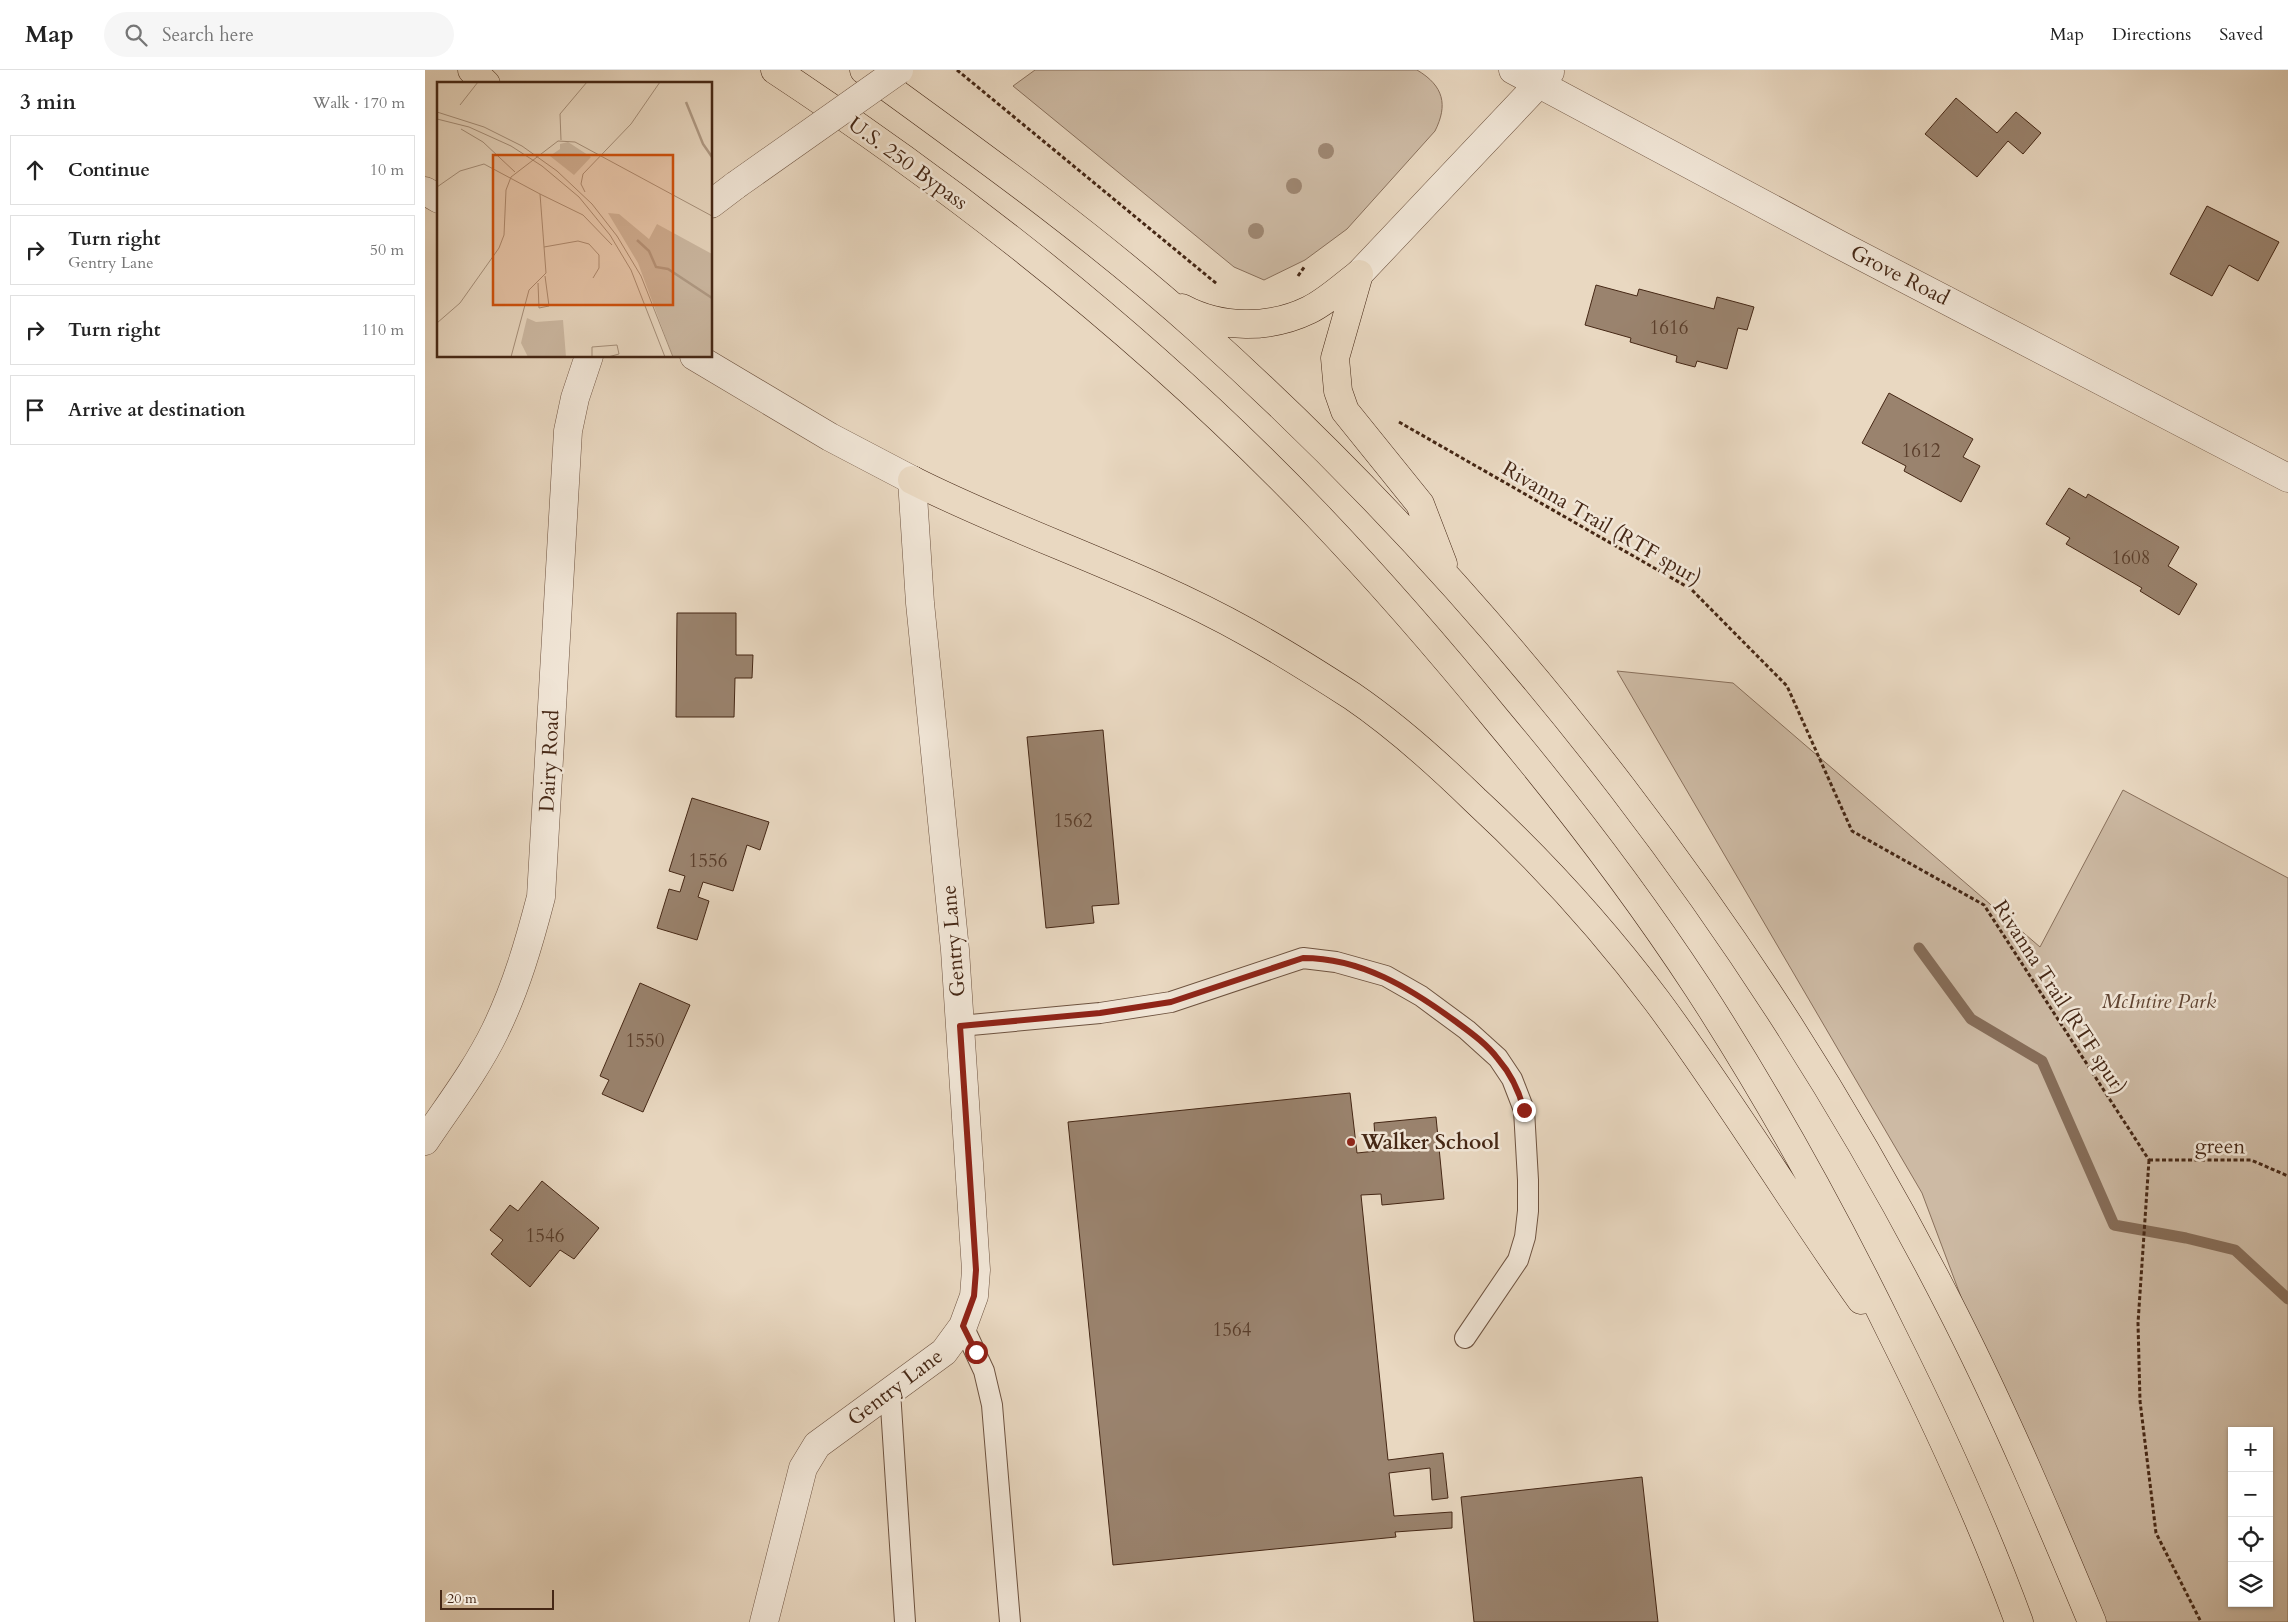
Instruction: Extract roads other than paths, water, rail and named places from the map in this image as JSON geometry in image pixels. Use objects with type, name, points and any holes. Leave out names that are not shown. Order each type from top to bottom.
[{"type":"highway","points":[[472,70],[483,82]]},
{"type":"highway","name":"U.S. 250 Bypass","points":[[775,70],[851,120],[1037,260],[1193,395],[1314,512],[1427,635],[1544,776],[1634,895],[1698,988],[1777,1117],[1837,1225],[1909,1366]]},
{"type":"highway","points":[[864,70],[1089,236],[1161,297],[1309,434],[1447,575],[1606,768],[1714,914],[1790,1028],[1877,1170],[1956,1318],[2031,1475],[2092,1622]]},
{"type":"highway","points":[[1161,297],[1199,318],[1235,323],[1273,323],[1311,310],[1359,274]]},
{"type":"highway","points":[[1359,274],[1335,358],[1337,392],[1345,411],[1420,504],[1447,575]]},
{"type":"highway","points":[[911,480],[966,507],[1162,591],[1246,632],[1354,698],[1440,766],[1525,848],[1576,902],[1656,1000],[1747,1128],[1818,1240],[1909,1366],[1934,1418],[2019,1622]]},
{"type":"street","points":[[713,202],[899,70]]},
{"type":"street","name":"Grove Road","points":[[1513,70],[1545,77],[1840,245],[2288,478]]},
{"type":"street","points":[[1359,274],[1545,77]]},
{"type":"street","points":[[425,192],[437,198]]},
{"type":"street","name":"Dairy Road","points":[[425,1141],[466,1081],[495,1032],[522,966],[541,897],[568,430],[575,398],[588,358]]},
{"type":"street","points":[[697,358],[830,437],[911,480]]},
{"type":"street","name":"Gentry Lane","points":[[764,1622],[803,1468],[817,1445],[944,1352],[963,1326],[974,1296],[976,1270],[955,950],[921,603],[911,480]]},
{"type":"lane","points":[[960,1026],[1100,1013],[1171,1002],[1303,958],[1336,962],[1386,976],[1421,996],[1467,1030],[1498,1058],[1512,1079],[1524,1110],[1528,1180],[1528,1211],[1525,1237],[1514,1268],[1465,1338]]},
{"type":"lane","points":[[963,1326],[984,1371],[992,1405],[1010,1622]]},
{"type":"lane","points":[[890,1392],[905,1622]]},
{"type":"waterway","points":[[1919,948],[1971,1019],[2042,1061],[2114,1225],[2186,1238],[2235,1250],[2288,1299]]},
{"type":"place","name":"Walker School","points":[[1351,1142]]},
{"type":"park label","name":"McIntire Park","points":[[2159,1001]]}]
